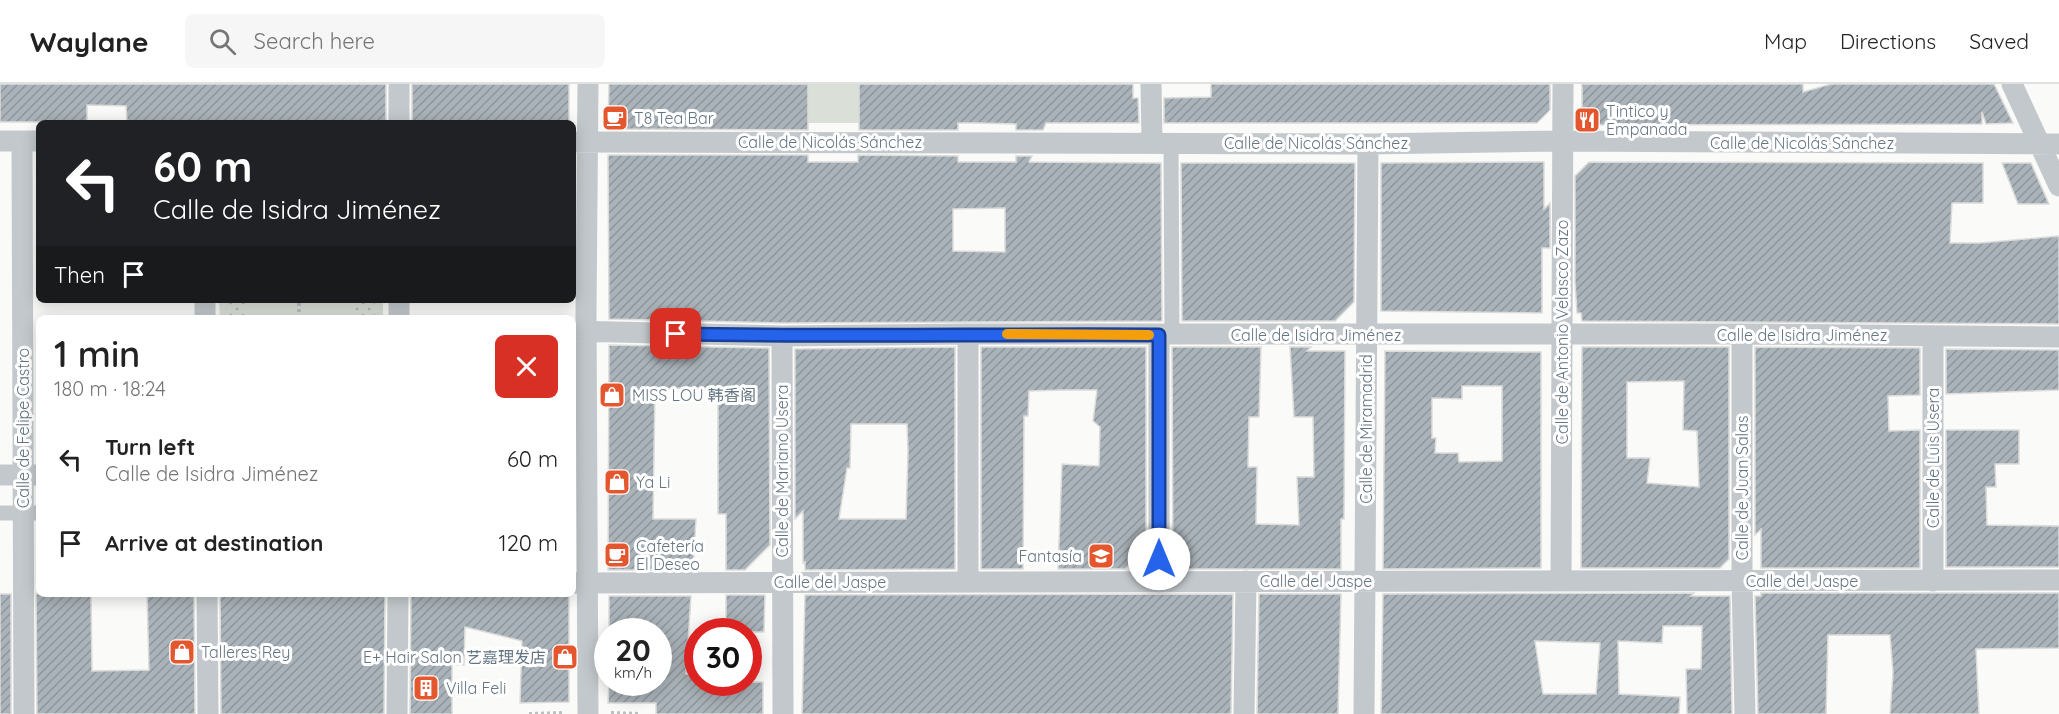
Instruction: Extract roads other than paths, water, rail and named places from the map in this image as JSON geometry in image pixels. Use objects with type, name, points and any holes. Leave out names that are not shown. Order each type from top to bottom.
[{"type":"street","points":[[399,84],[399,120]]},
{"type":"street","points":[[588,84],[580,142],[580,583],[588,713]]},
{"type":"street","points":[[1151,84],[1162,142],[1166,335],[1159,582]]},
{"type":"street","name":"Calle de Antonio Velasco Zazo","points":[[1561,581],[1563,84]]},
{"type":"street","points":[[2012,84],[2050,144],[2059,186]]},
{"type":"street","points":[[0,141],[30,141]]},
{"type":"street","name":"Calle de Felipe Castro","points":[[24,714],[32,475],[30,141]]},
{"type":"street","name":"Calle de Nicolás Sánchez","points":[[580,142],[1368,144],[1563,141],[2050,144]]},
{"type":"street","name":"Calle de Miramadrid","points":[[1364,714],[1368,144]]},
{"type":"street","name":"Calle de Isidra Jiménez","points":[[580,332],[782,336],[1742,334],[2059,337]]},
{"type":"street","points":[[968,334],[968,582]]},
{"type":"street","name":"Calle de Juan Salas","points":[[1742,334],[1742,581],[1745,714]]},
{"type":"street","name":"Calle de Mariano Usera","points":[[782,336],[783,714]]},
{"type":"street","name":"Calle de Luis Usera","points":[[1933,336],[1933,581]]},
{"type":"street","points":[[0,475],[32,475]]},
{"type":"street","points":[[0,513],[31,513]]},
{"type":"street","name":"Calle del Jaspe","points":[[580,583],[2059,580]]},
{"type":"street","points":[[1245,581],[1245,714]]},
{"type":"street","points":[[207,597],[208,714]]},
{"type":"street","points":[[397,714],[398,597]]},
{"type":"place","name":"T8 Tea Bar","points":[[615,118]]},
{"type":"place","name":"Tintico y Empanada","points":[[1587,120]]},
{"type":"place","name":"MISS LOU 韩香阁","points":[[612,395]]},
{"type":"place","name":"Ya Li","points":[[617,482]]},
{"type":"place","name":"Cafetería El Deseo","points":[[617,555]]},
{"type":"place","name":"Fantasía","points":[[1101,556]]},
{"type":"place","name":"Talleres Rey","points":[[182,652]]},
{"type":"place","name":"E+ Hair Salon 艺嘉理发店","points":[[565,657]]},
{"type":"place","name":"Villa Feli","points":[[426,688]]}]
